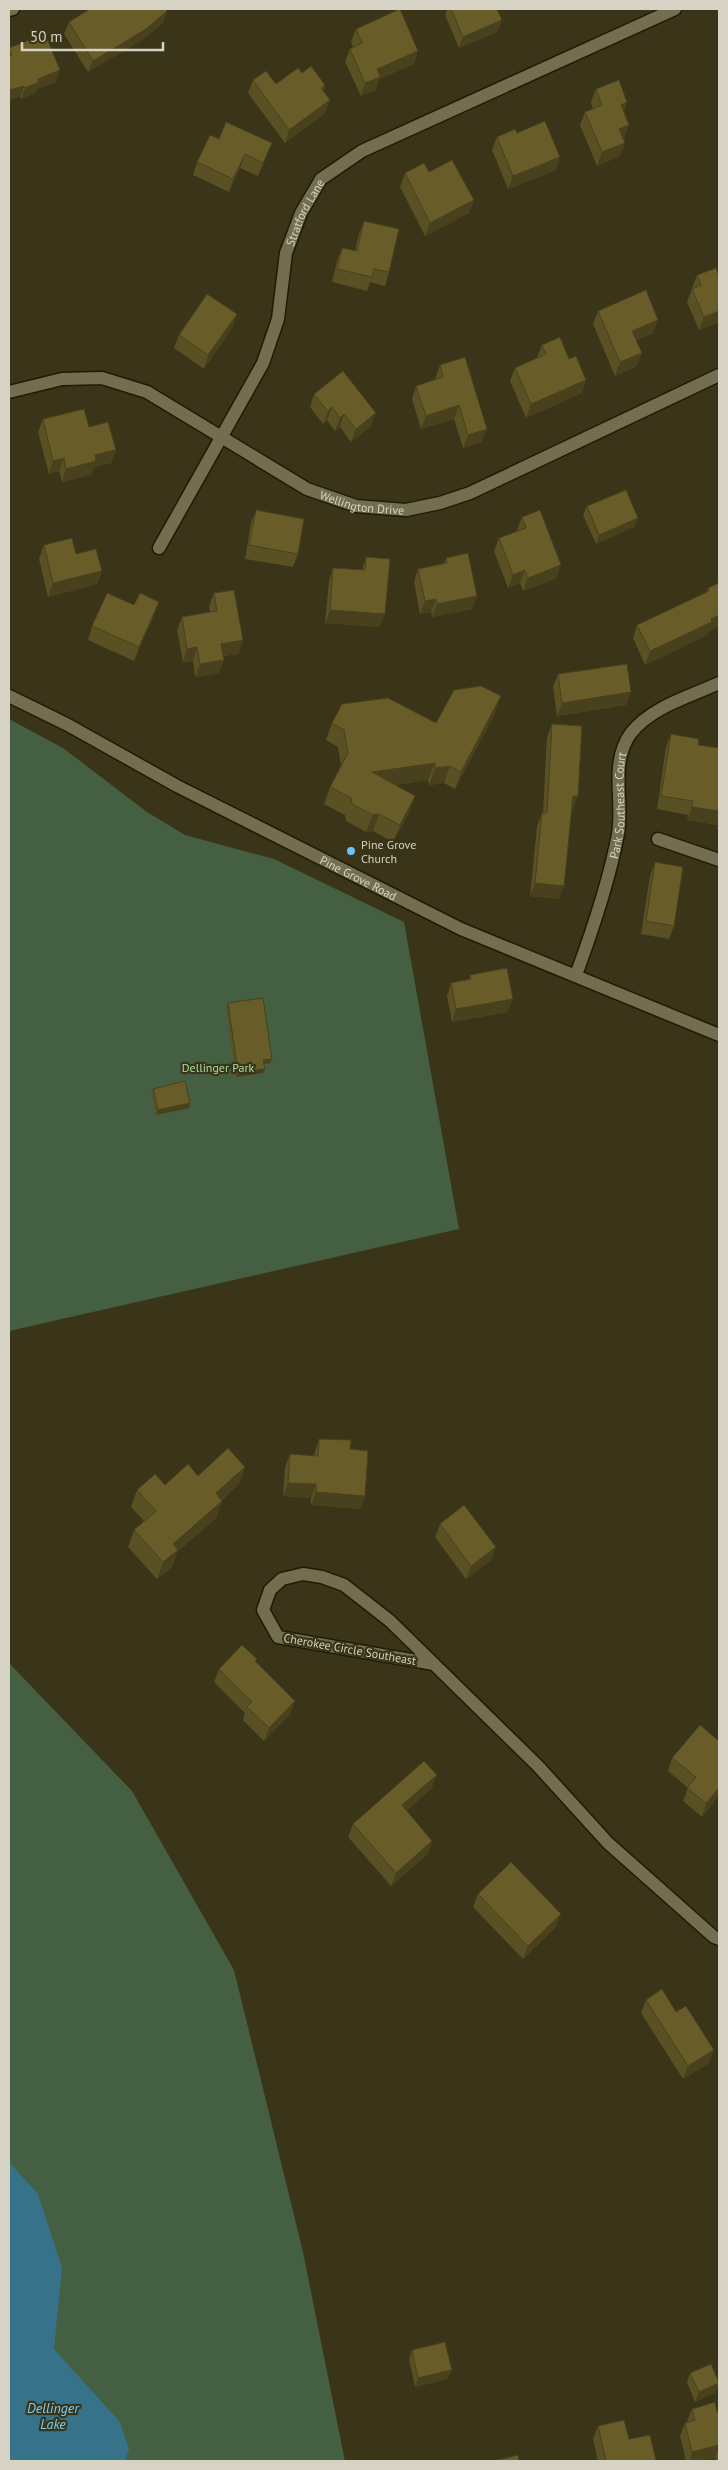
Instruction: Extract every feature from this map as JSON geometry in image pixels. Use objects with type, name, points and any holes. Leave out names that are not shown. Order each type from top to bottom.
[{"type":"street","points":[[9,10],[13,9]]},
{"type":"street","name":"Stratford Lane","points":[[159,548],[263,362],[278,319],[286,253],[301,213],[321,179],[362,151],[675,9]]},
{"type":"street","name":"Wellington Drive","points":[[9,392],[62,379],[102,378],[147,392],[221,439],[307,489],[356,506],[406,510],[440,503],[470,493],[719,375]]},
{"type":"street","name":"Park Southeast Court","points":[[576,975],[598,914],[619,832],[618,786],[622,753],[631,733],[653,713],[719,683]]},
{"type":"street","name":"Pine Grove Road","points":[[9,696],[68,725],[177,786],[461,930],[576,975],[719,1035]]},
{"type":"street","points":[[658,839],[719,860]]},
{"type":"street","name":"Cherokee Circle Southeast","points":[[434,1664],[278,1637],[263,1610],[270,1590],[282,1578],[303,1574],[322,1577],[344,1585],[390,1621],[434,1664],[538,1766],[608,1843],[714,1937],[719,1939]]},
{"type":"green space","name":"Dellinger Park","points":[[9,719],[63,748],[147,812],[185,835],[274,859],[404,922],[459,1229],[9,1331]]},
{"type":"green space","points":[[9,1663],[132,1791],[234,1970],[303,2252],[345,2461],[9,2461]]},
{"type":"water","name":"Dellinger Lake","points":[[9,2162],[38,2194],[62,2268],[54,2349],[120,2422],[129,2449],[125,2461],[9,2461]]},
{"type":"building","points":[[90,9],[165,9],[167,11],[146,29],[93,61],[69,22]]},
{"type":"building","points":[[400,9],[418,51],[377,69],[380,77],[365,83],[350,49],[362,43],[356,29]]},
{"type":"building","points":[[451,9],[497,9],[502,20],[463,37]]},
{"type":"building","points":[[45,34],[60,70],[38,79],[39,82],[25,88],[24,86],[9,90],[9,56],[12,55],[9,48]]},
{"type":"building","points":[[311,66],[325,85],[321,88],[330,100],[289,130],[253,80],[266,71],[276,84],[298,68],[302,73]]},
{"type":"building","points":[[619,80],[627,102],[621,105],[629,125],[619,129],[625,143],[602,152],[585,112],[602,105],[596,89]]},
{"type":"building","points":[[545,121],[560,157],[513,176],[497,137],[515,129],[517,133]]},
{"type":"building","points":[[226,122],[272,143],[263,163],[245,154],[233,179],[197,162],[210,135],[219,139]]},
{"type":"building","points":[[452,160],[474,200],[430,223],[405,173],[424,163],[429,172]]},
{"type":"building","points":[[364,221],[399,229],[389,272],[374,269],[372,277],[337,269],[342,248],[357,251]]},
{"type":"building","points":[[716,268],[719,276],[719,311],[704,317],[692,289],[701,285],[697,275]]},
{"type":"building","points":[[646,290],[658,320],[632,331],[642,353],[620,362],[598,311]]},
{"type":"building","points":[[207,294],[237,314],[208,355],[179,335]]},
{"type":"building","points":[[560,337],[569,359],[576,356],[586,380],[531,404],[515,368],[546,354],[542,345]]},
{"type":"building","points":[[465,357],[487,429],[468,435],[459,405],[426,416],[416,386],[443,377],[440,365]]},
{"type":"building","points":[[343,371],[376,413],[356,429],[344,414],[340,418],[332,407],[328,411],[314,394]]},
{"type":"building","points":[[84,409],[89,427],[108,422],[116,450],[95,455],[96,461],[66,469],[64,458],[53,461],[43,419]]},
{"type":"building","points":[[626,490],[638,518],[599,535],[587,506]]},
{"type":"building","points":[[256,510],[304,519],[298,554],[249,545]]},
{"type":"building","points":[[540,510],[561,565],[528,578],[525,570],[513,575],[499,538],[526,528],[522,517]]},
{"type":"building","points":[[72,538],[76,554],[96,549],[102,571],[53,583],[44,545]]},
{"type":"building","points":[[468,553],[477,596],[437,604],[436,599],[425,601],[418,569],[447,563],[446,558]]},
{"type":"building","points":[[366,557],[390,559],[385,614],[330,610],[333,568],[365,570]]},
{"type":"building","points":[[719,583],[719,615],[711,619],[712,622],[650,651],[637,625],[709,591],[708,588]]},
{"type":"building","points":[[234,590],[243,640],[221,644],[224,660],[200,664],[197,647],[187,649],[182,617],[217,611],[214,593]]},
{"type":"building","points":[[107,593],[134,605],[140,593],[159,602],[139,647],[92,626]]},
{"type":"building","points":[[627,664],[631,692],[562,703],[558,674]]},
{"type":"building","points":[[481,686],[501,696],[461,772],[450,766],[435,768],[435,763],[372,772],[415,796],[400,825],[379,814],[373,815],[352,804],[351,798],[330,787],[348,753],[344,730],[332,723],[342,704],[388,698],[436,723],[454,690]]},
{"type":"building","points":[[552,724],[582,726],[578,796],[573,796],[564,886],[535,883],[542,813],[547,813]]},
{"type":"building","points":[[671,734],[699,739],[698,745],[719,748],[719,811],[692,807],[693,801],[661,796]]},
{"type":"building","points":[[655,862],[683,867],[674,926],[646,921]]},
{"type":"building","points":[[507,968],[513,999],[456,1009],[451,983],[471,979],[470,975]]},
{"type":"building","points":[[263,998],[272,1059],[263,1060],[265,1069],[238,1072],[228,1003]]},
{"type":"building","points":[[185,1081],[190,1103],[158,1110],[153,1089]]},
{"type":"building","points":[[319,1439],[351,1440],[350,1449],[368,1451],[365,1496],[316,1492],[316,1484],[288,1483],[290,1454],[318,1456]]},
{"type":"building","points":[[228,1448],[245,1467],[216,1493],[222,1501],[173,1544],[178,1550],[163,1562],[134,1530],[156,1511],[137,1490],[155,1474],[165,1485],[188,1464],[198,1476]]},
{"type":"building","points":[[464,1505],[496,1547],[471,1566],[440,1524]]},
{"type":"building","points":[[242,1645],[257,1659],[255,1661],[295,1701],[269,1728],[247,1707],[252,1702],[219,1669]]},
{"type":"building","points":[[700,1725],[719,1741],[719,1788],[706,1803],[687,1788],[696,1777],[672,1758]]},
{"type":"building","points":[[424,1761],[437,1775],[402,1805],[432,1841],[396,1873],[353,1824]]},
{"type":"building","points":[[511,1862],[561,1914],[528,1946],[478,1894]]},
{"type":"building","points":[[662,1989],[676,2012],[686,2006],[714,2050],[688,2066],[646,2000]]},
{"type":"building","points":[[445,2342],[452,2370],[418,2378],[412,2350]]},
{"type":"building","points":[[711,2364],[719,2383],[699,2392],[690,2373]]},
{"type":"building","points":[[715,2402],[717,2412],[719,2411],[719,2445],[692,2452],[685,2423],[695,2420],[692,2409]]},
{"type":"building","points":[[624,2420],[629,2439],[650,2435],[656,2461],[606,2461],[598,2426]]},
{"type":"building","points":[[518,2455],[519,2461],[494,2461]]},
{"type":"place","name":"Pine Grove Church","points":[[351,851]]}]
